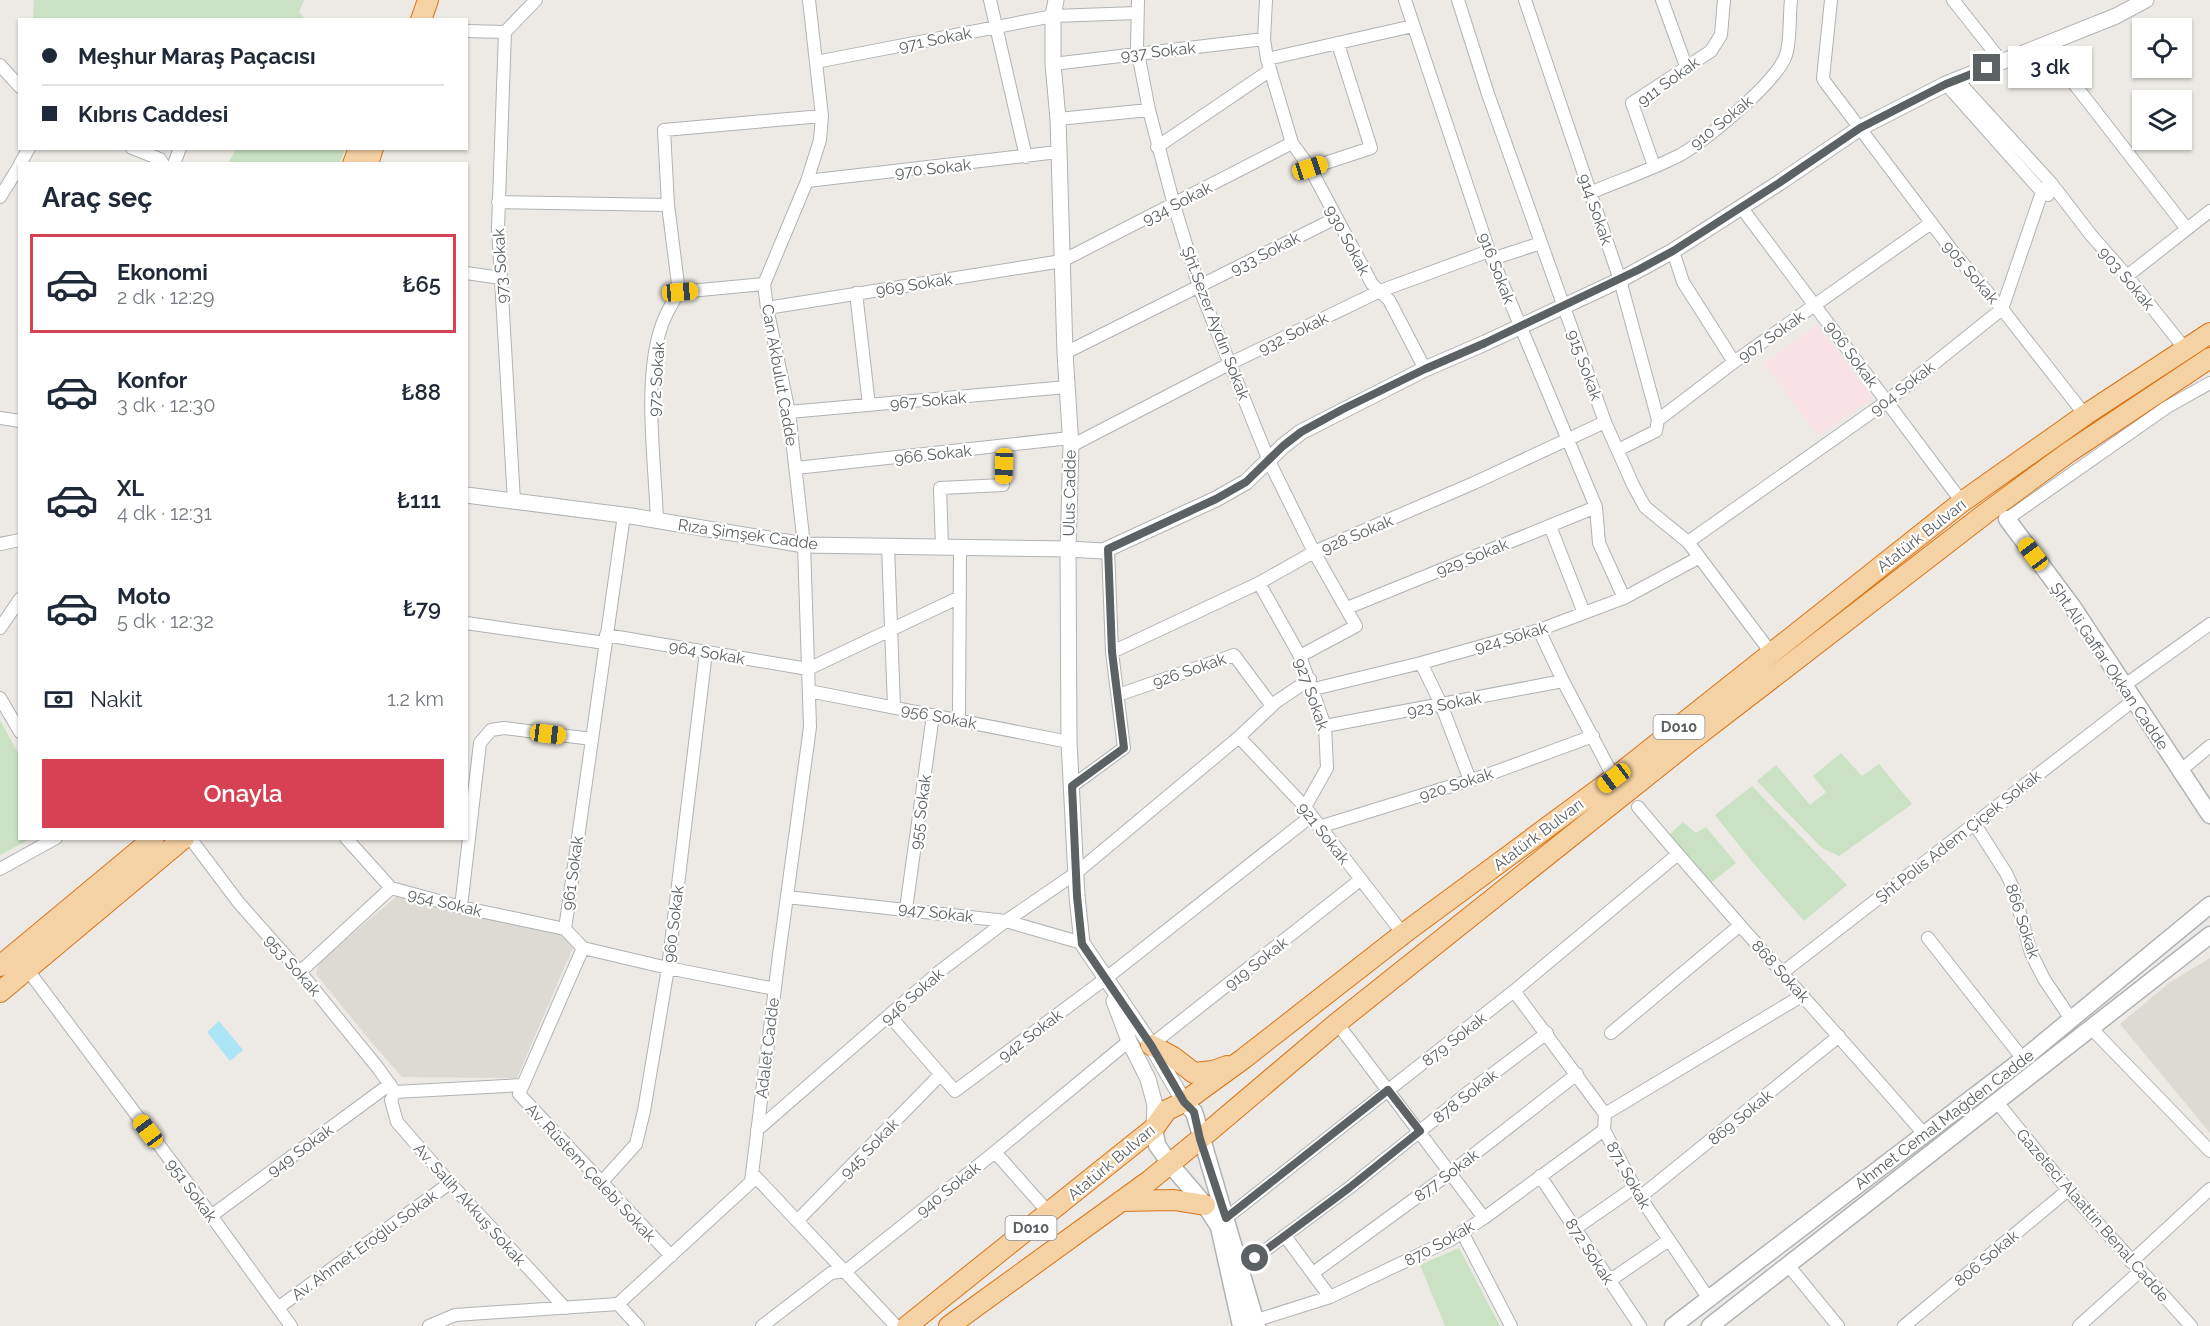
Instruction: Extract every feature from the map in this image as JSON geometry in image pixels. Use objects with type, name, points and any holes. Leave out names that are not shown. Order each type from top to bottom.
[{"type":"highway","points":[[407,18],[414,0]]},
{"type":"highway","points":[[422,18],[428,0]]},
{"type":"highway","name":"Atatürk Bulvarı","points":[[907,1326],[1154,1128],[1167,1110],[1184,1102],[1243,1059],[1403,934],[1614,778],[1962,502],[2085,416],[2210,333]]},
{"type":"highway","name":"Atatürk Bulvarı","points":[[949,1326],[1170,1164],[1337,1023],[1688,743],[1986,513],[2069,452],[2210,358]]},
{"type":"highway","points":[[0,966],[152,840]]},
{"type":"highway","points":[[0,992],[182,840]]},
{"type":"highway","points":[[1151,1045],[1194,1073],[1213,1071],[1243,1059]]},
{"type":"highway","points":[[1121,1201],[1173,1200],[1205,1205]]},
{"type":"main road","name":"Şht.Ali Gaffar Okkan Cadde","points":[[2007,519],[2072,606],[2210,815]]},
{"type":"main road","name":"Ahmet Cemal Mağden Cadde","points":[[1673,1326],[2023,1059],[2210,905]]},
{"type":"main road","name":"Ahmet Cemal Mağden Cadde","points":[[1712,1325],[2210,935]]},
{"type":"main road","points":[[1184,1102],[1194,1112],[1200,1139],[1226,1218],[1240,1269],[1251,1324]]},
{"type":"main road","points":[[1154,1128],[1157,1145],[1205,1205],[1219,1227],[1251,1324]]},
{"type":"street","points":[[468,31],[504,32],[536,0]]},
{"type":"street","name":"Can Akbulut Cadde","points":[[804,545],[789,411],[764,284],[807,181],[820,140],[822,116],[809,0]]},
{"type":"street","points":[[990,0],[1026,157]]},
{"type":"street","name":"Ulus Cadde","points":[[1056,0],[1053,16],[1053,64],[1058,118],[1065,353],[1071,442],[1068,549],[1069,742],[1082,944],[1151,1045],[1184,1102]]},
{"type":"street","name":"Şht.Sezer Aydın Sokak","points":[[1138,0],[1137,53],[1149,110],[1157,147],[1199,286],[1269,461],[1314,552],[1356,626],[1300,656]]},
{"type":"street","name":"930 Sokak","points":[[1266,0],[1264,39],[1268,65],[1293,143],[1310,168],[1371,284],[1389,300],[1425,369]]},
{"type":"street","name":"916 Sokak","points":[[1405,0],[1491,255],[1596,507],[1599,543],[1624,598]]},
{"type":"street","name":"915 Sokak","points":[[1458,0],[1488,94],[1605,422],[1645,507],[1688,542],[1772,654]]},
{"type":"street","name":"914 Sokak","points":[[1525,0],[1620,280],[1658,420]]},
{"type":"street","points":[[1662,0],[1686,66]]},
{"type":"street","name":"911 Sokak","points":[[1654,166],[1632,104],[1711,51],[1721,35],[1724,0]]},
{"type":"street","name":"910 Sokak","points":[[1590,193],[1681,154],[1729,118],[1769,82],[1780,68],[1786,54],[1791,0]]},
{"type":"street","name":"905 Sokak","points":[[1831,0],[1823,78],[1931,223],[2002,309],[2085,416]]},
{"type":"street","points":[[1953,0],[2002,62]]},
{"type":"street","points":[[1072,786],[1124,748],[1112,652],[1108,549],[1216,499],[1246,482],[1301,432],[1425,369],[1620,280],[1673,251],[1860,128],[1951,82],[2116,16],[2146,0]]},
{"type":"street","name":"971 Sokak","points":[[816,62],[1053,16],[1137,13]]},
{"type":"street","points":[[1157,147],[1268,65],[1338,44],[1413,26]]},
{"type":"street","name":"973 Sokak","points":[[504,32],[498,228],[514,501]]},
{"type":"street","name":"937 Sokak","points":[[1053,64],[1264,39]]},
{"type":"street","points":[[1310,168],[1371,148],[1338,44]]},
{"type":"street","points":[[2044,45],[2187,229]]},
{"type":"street","points":[[0,65],[18,85]]},
{"type":"street","name":"903 Sokak","points":[[1951,82],[2046,187],[2070,207],[2185,349]]},
{"type":"street","points":[[1058,118],[1149,110]]},
{"type":"street","points":[[764,284],[680,292],[668,205],[664,130],[822,116]]},
{"type":"street","name":"934 Sokak","points":[[1062,261],[1293,143]]},
{"type":"street","points":[[137,150],[160,159],[162,162]]},
{"type":"street","name":"970 Sokak","points":[[807,181],[1058,152]]},
{"type":"street","points":[[0,197],[18,167]]},
{"type":"street","points":[[2002,309],[2046,187]]},
{"type":"street","points":[[498,202],[668,205]]},
{"type":"street","name":"906 Sokak","points":[[1741,207],[1962,502]]},
{"type":"street","points":[[2127,276],[2210,211]]},
{"type":"street","name":"933 Sokak","points":[[1065,353],[1336,218]]},
{"type":"street","name":"907 Sokak","points":[[1618,450],[1656,431],[1658,420],[1734,362],[1931,223]]},
{"type":"street","name":"932 Sokak","points":[[1071,442],[1380,291],[1491,255],[1541,243]]},
{"type":"street","points":[[1673,251],[1683,282],[1734,362]]},
{"type":"street","name":"969 Sokak","points":[[767,308],[1062,261]]},
{"type":"street","points":[[468,273],[501,278]]},
{"type":"street","name":"972 Sokak","points":[[657,520],[652,397],[656,350],[663,321],[680,292]]},
{"type":"street","points":[[856,293],[869,405]]},
{"type":"street","name":"904 Sokak","points":[[1688,542],[1886,402],[2002,309]]},
{"type":"street","points":[[2007,519],[2167,408],[2210,383]]},
{"type":"street","name":"967 Sokak","points":[[789,411],[1067,387]]},
{"type":"street","points":[[0,418],[18,421]]},
{"type":"street","name":"928 Sokak","points":[[1112,652],[1259,584],[1314,552],[1474,483],[1605,422]]},
{"type":"street","name":"966 Sokak","points":[[795,468],[1005,446],[1071,442]]},
{"type":"street","points":[[942,547],[940,488],[1003,485],[1005,446]]},
{"type":"street","name":"Rıza Şimşek Cadde","points":[[468,495],[624,515],[804,545],[1103,551],[1108,549]]},
{"type":"street","name":"929 Sokak","points":[[1347,608],[1596,507]]},
{"type":"street","name":"961 Sokak","points":[[583,948],[565,929],[624,515]]},
{"type":"street","points":[[1550,526],[1584,613]]},
{"type":"street","points":[[0,544],[18,540]]},
{"type":"street","name":"Adalet Cadde","points":[[618,1304],[751,1182],[774,989],[810,727],[804,545]]},
{"type":"street","points":[[888,546],[894,708]]},
{"type":"street","points":[[958,719],[960,547]]},
{"type":"street","name":"924 Sokak","points":[[1076,873],[1239,737],[1272,706],[1312,684],[1421,663],[1539,630],[1624,598],[1698,558]]},
{"type":"street","name":"927 Sokak","points":[[1259,584],[1300,656],[1326,726],[1328,768],[1307,812]]},
{"type":"street","points":[[808,669],[960,597]]},
{"type":"street","points":[[0,628],[18,602]]},
{"type":"street","name":"964 Sokak","points":[[468,622],[706,652],[808,669]]},
{"type":"street","name":"Şht.Polis Adem Çiçek Sokak","points":[[1782,973],[1974,823],[2210,624]]},
{"type":"street","points":[[1539,630],[1614,778]]},
{"type":"street","name":"960 Sokak","points":[[601,1183],[636,1144],[644,1111],[668,969],[706,652]]},
{"type":"street","name":"926 Sokak","points":[[1118,695],[1234,655],[1272,706]]},
{"type":"street","points":[[1421,663],[1441,704],[1470,780]]},
{"type":"street","name":"923 Sokak","points":[[1326,726],[1563,681]]},
{"type":"street","name":"956 Sokak","points":[[809,691],[1069,742]]},
{"type":"street","points":[[0,698],[18,729]]},
{"type":"street","name":"955 Sokak","points":[[906,909],[933,715]]},
{"type":"street","points":[[461,908],[480,742],[488,733],[504,728],[591,739]]},
{"type":"street","name":"920 Sokak","points":[[1319,827],[1470,780],[1593,736]]},
{"type":"street","name":"921 Sokak","points":[[1239,737],[1307,812],[1403,934]]},
{"type":"street","points":[[2180,771],[2210,746]]},
{"type":"street","name":"868 Sokak","points":[[1638,807],[1739,926],[1803,995],[1924,1134]]},
{"type":"street","points":[[1105,979],[1307,812]]},
{"type":"street","name":"866 Sokak","points":[[1974,823],[2013,888],[2031,953],[2044,979],[2071,1018]]},
{"type":"street","points":[[0,869],[52,840]]},
{"type":"street","name":"953 Sokak","points":[[192,840],[239,903],[300,972],[392,1088]]},
{"type":"street","name":"954 Sokak","points":[[348,840],[392,888],[461,908],[565,929]]},
{"type":"street","name":"879 Sokak","points":[[1226,1218],[1514,992],[1678,855]]},
{"type":"street","name":"946 Sokak","points":[[757,1130],[940,971],[1006,921],[1076,873]]},
{"type":"street","name":"919 Sokak","points":[[1151,1045],[1360,880]]},
{"type":"street","points":[[300,972],[392,888]]},
{"type":"street","name":"947 Sokak","points":[[787,897],[1006,921],[1082,944]]},
{"type":"street","points":[[1611,1033],[1739,926]]},
{"type":"street","points":[[1928,938],[2023,1059]]},
{"type":"street","points":[[392,1088],[523,1085],[583,948],[668,969],[774,989]]},
{"type":"street","name":"951 Sokak","points":[[27,969],[291,1326]]},
{"type":"street","name":"Ulus Cadde","points":[[1105,979],[1129,1041],[1148,1079],[1155,1105],[1154,1128]]},
{"type":"street","name":"942 Sokak","points":[[940,1075],[955,1091],[1105,979]]},
{"type":"street","points":[[1514,992],[1605,1114],[1803,995]]},
{"type":"street","points":[[889,1015],[940,1075]]},
{"type":"street","points":[[1337,1023],[1484,1218]]},
{"type":"street","points":[[2091,1028],[2210,1151]]},
{"type":"street","name":"878 Sokak","points":[[1240,1269],[1349,1188],[1546,1033]]},
{"type":"street","name":"869 Sokak","points":[[1576,1228],[1637,1192],[1839,1036]]},
{"type":"street","name":"940 Sokak","points":[[762,1326],[831,1273],[846,1271],[1129,1041]]},
{"type":"street","name":"877 Sokak","points":[[1313,1273],[1450,1173],[1577,1074]]},
{"type":"street","name":"945 Sokak","points":[[798,1221],[940,1075]]},
{"type":"street","name":"Av. Rüstem Çelebi Sokak","points":[[523,1085],[519,1094],[671,1256]]},
{"type":"street","name":"949 Sokak","points":[[211,1216],[392,1088]]},
{"type":"street","name":"Av. Salih Akkuş Sokak","points":[[392,1088],[391,1100],[397,1122],[565,1308]]},
{"type":"street","name":"Gazeteci Alaattin Benal Cadde","points":[[1997,1102],[2067,1190],[2191,1326]]},
{"type":"street","name":"871 Sokak","points":[[1605,1114],[1604,1130],[1637,1192],[1709,1299]]},
{"type":"street","name":"870 Sokak","points":[[1251,1324],[1330,1297],[1462,1232],[1604,1130]]},
{"type":"street","points":[[995,1152],[1049,1213]]},
{"type":"street","points":[[752,1173],[896,1326]]},
{"type":"street","name":"872 Sokak","points":[[1540,1176],[1640,1326]]},
{"type":"street","name":"Av. Ahmet Eroğlu Sokak","points":[[279,1307],[450,1183]]},
{"type":"street","points":[[2079,1326],[2210,1189]]},
{"type":"street","name":"806 Sokak","points":[[1904,1326],[2067,1190]]},
{"type":"street","points":[[1462,1232],[1511,1326]]},
{"type":"street","points":[[1285,1236],[1330,1297]]},
{"type":"street","points":[[1609,1281],[1669,1240]]},
{"type":"street","points":[[1788,1265],[1838,1326]]},
{"type":"street","points":[[429,1326],[455,1315],[618,1304],[638,1326]]},
{"type":"shaded area","points":[[1817,325],[1873,398],[1818,436],[1764,363]]},
{"type":"shaded area","points":[[397,896],[565,933],[574,945],[517,1078],[402,1077],[316,974],[319,962]]},
{"type":"shaded area","points":[[2210,958],[2210,1133],[2120,1024],[2169,983]]},
{"type":"green space","points":[[34,0],[304,0],[299,12],[304,18],[33,18]]},
{"type":"green space","points":[[235,150],[345,150],[340,162],[229,162]]},
{"type":"green space","points":[[0,720],[18,753],[18,840],[28,840],[0,855]]},
{"type":"green space","points":[[1841,753],[1862,776],[1879,764],[1912,804],[1839,856],[1822,848],[1757,781],[1776,765],[1810,805],[1826,792],[1813,776]]},
{"type":"green space","points":[[1752,786],[1847,885],[1804,921],[1715,815]]},
{"type":"green space","points":[[1683,822],[1696,833],[1706,827],[1736,863],[1711,883],[1669,835]]},
{"type":"green space","points":[[1459,1248],[1500,1326],[1445,1326],[1420,1265]]},
{"type":"water","points":[[219,1021],[243,1050],[230,1061],[207,1032]]},
{"type":"route","points":[[1255,1258],[1349,1188],[1420,1131],[1388,1090],[1226,1218],[1200,1139],[1194,1112],[1184,1102],[1151,1045],[1082,944],[1077,896],[1072,786],[1124,748],[1112,652],[1108,549],[1216,499],[1246,482],[1301,432],[1343,409],[1620,280],[1673,251],[1860,128],[1946,84],[1987,68]]}]
